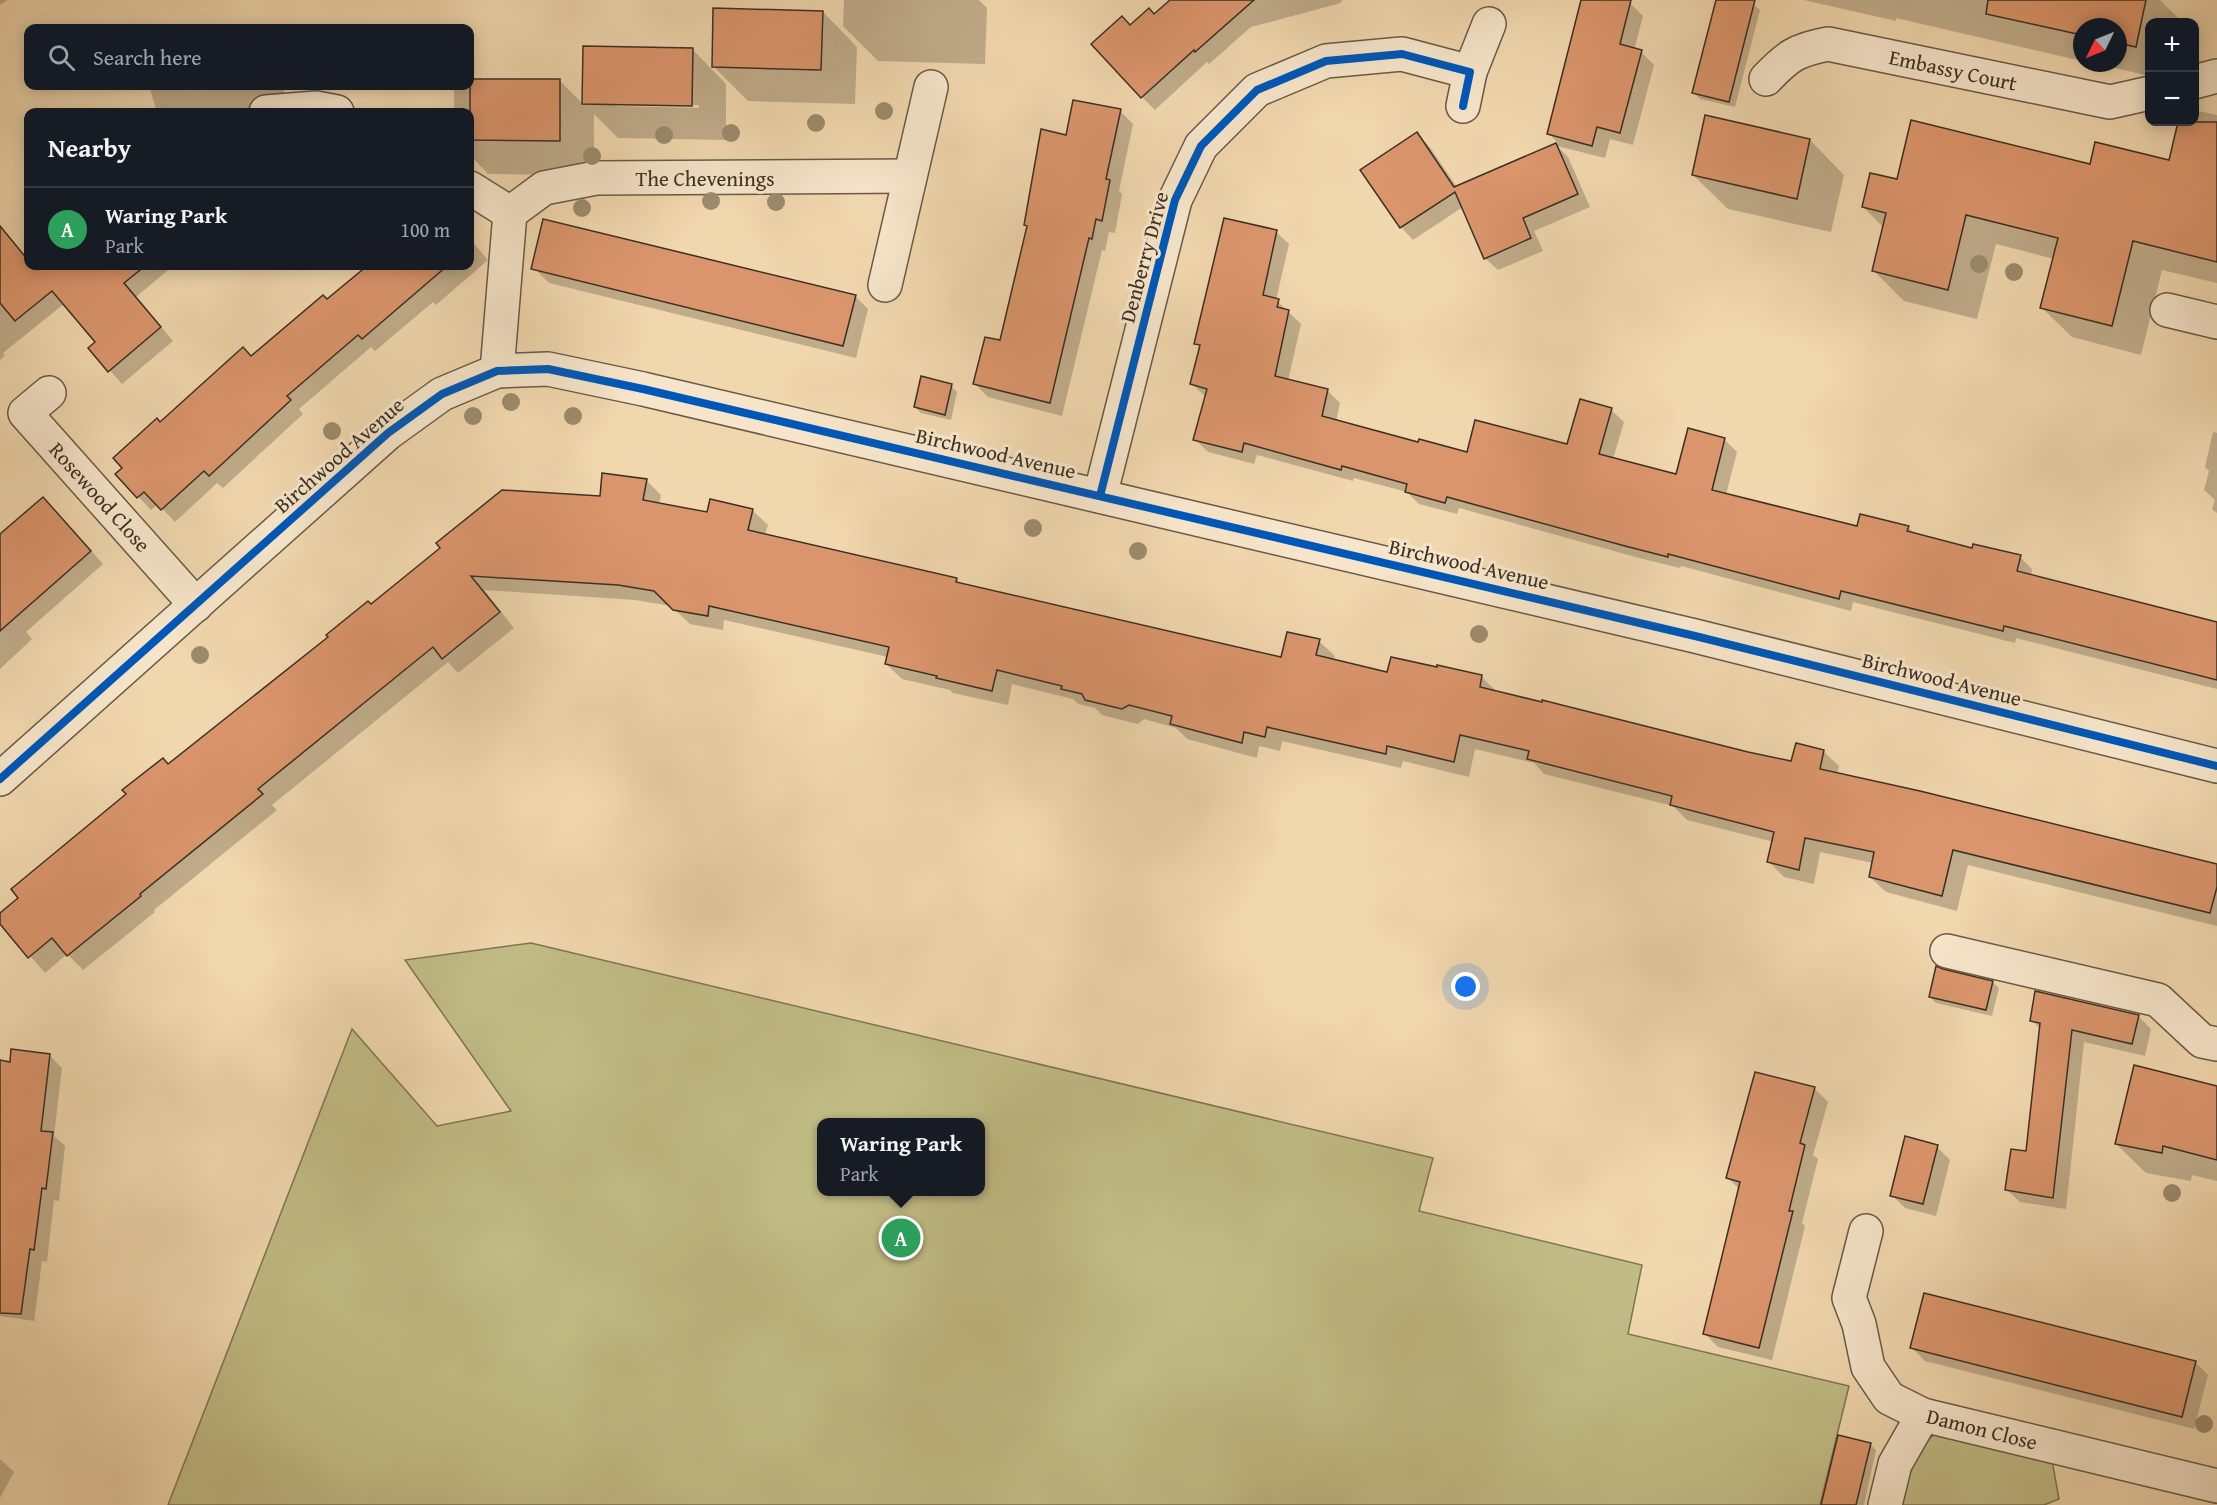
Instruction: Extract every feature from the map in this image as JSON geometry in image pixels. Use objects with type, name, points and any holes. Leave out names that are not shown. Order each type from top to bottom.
[{"type":"street","points":[[1463,106],[1470,72],[1489,24]]},
{"type":"street","name":"Embassy Court","points":[[1766,79],[1782,62],[1803,49],[1828,44],[2109,102],[2145,94]]},
{"type":"street","name":"Denberry Drive","points":[[1100,496],[1175,200],[1201,146],[1257,90],[1326,61],[1402,54],[1470,72]]},
{"type":"street","points":[[2199,81],[2217,76]]},
{"type":"street","points":[[885,285],[931,87]]},
{"type":"street","name":"The Chevenings","points":[[510,213],[544,188],[596,178],[910,176]]},
{"type":"street","points":[[474,190],[510,213],[496,371]]},
{"type":"street","points":[[2167,310],[2217,322]]},
{"type":"street","name":"Birchwood Avenue","points":[[0,779],[388,433],[441,394],[496,371],[548,369],[643,389],[1695,636],[2217,766]]},
{"type":"street","name":"Rosewood Close","points":[[49,393],[25,413],[196,605]]},
{"type":"street","points":[[1947,951],[2158,1000],[2202,1041],[2217,1044]]},
{"type":"street","name":"Damon Close","points":[[1866,1230],[1849,1298],[1859,1324],[1868,1367],[1889,1398],[1923,1415],[2217,1486]]},
{"type":"street","points":[[1885,1505],[1895,1464],[1923,1415]]},
{"type":"shaded area","points":[[531,943],[1433,1158],[1419,1211],[1642,1265],[1628,1334],[1849,1386],[1820,1505],[168,1505],[352,1029],[437,1126],[511,1111],[405,960]]},
{"type":"shaded area","points":[[1937,1433],[2052,1460],[2059,1499],[2044,1505],[1897,1505],[1914,1450]]},
{"type":"building","points":[[1170,0],[1254,0],[1141,98],[1091,44],[1122,16],[1130,25],[1149,8],[1154,14]]},
{"type":"building","points":[[1581,0],[1631,0],[1620,44],[1642,50],[1620,133],[1597,127],[1592,146],[1547,134]]},
{"type":"building","points":[[1716,0],[1755,0],[1729,102],[1692,93]]},
{"type":"building","points":[[1988,0],[2146,0],[2136,47],[2127,45],[2127,18],[2073,18],[2073,33],[1986,14]]},
{"type":"building","points":[[713,8],[823,11],[821,70],[712,67]]},
{"type":"building","points":[[583,46],[693,48],[692,106],[582,104]]},
{"type":"building","points":[[474,79],[560,79],[560,141],[474,140],[474,108],[470,108],[470,90],[474,90]]},
{"type":"building","points":[[1073,100],[1121,109],[1106,179],[1110,180],[1102,221],[1096,219],[1092,239],[1089,238],[1050,403],[973,384],[985,337],[1000,340],[1027,226],[1024,225],[1041,129],[1066,135]]},
{"type":"building","points":[[1705,115],[1810,139],[1797,199],[1692,175]]},
{"type":"building","points":[[1911,120],[2090,164],[2095,142],[2169,160],[2177,126],[2199,126],[2199,122],[2217,122],[2217,262],[2133,241],[2112,326],[2040,308],[2058,238],[1966,215],[1948,290],[1872,271],[1886,213],[1862,207],[1870,173],[1897,179]]},
{"type":"building","points":[[1417,132],[1454,187],[1556,143],[1578,194],[1523,218],[1531,238],[1484,259],[1455,192],[1400,228],[1360,170]]},
{"type":"building","points":[[1224,218],[1277,230],[1263,295],[1279,299],[1277,307],[1289,310],[1275,376],[1328,389],[1322,416],[1418,442],[1419,439],[1467,452],[1475,420],[1567,444],[1580,399],[1612,408],[1599,454],[1676,474],[1688,428],[1725,438],[1712,490],[1857,526],[1860,514],[1909,526],[1907,531],[1972,548],[1973,544],[2021,555],[2017,571],[2217,622],[2217,680],[2004,626],[2003,631],[1841,591],[1839,599],[1668,554],[1668,557],[1625,546],[1447,497],[1445,503],[1405,492],[1407,484],[1342,466],[1341,470],[1244,443],[1242,452],[1193,440],[1207,389],[1190,384],[1200,345],[1194,344]]},
{"type":"building","points":[[543,219],[856,295],[843,346],[531,269]]},
{"type":"building","points":[[0,226],[24,255],[24,270],[140,270],[124,283],[161,327],[108,372],[88,348],[95,342],[52,291],[15,321],[0,303]]},
{"type":"building","points":[[362,270],[442,270],[362,339],[358,335],[287,396],[291,400],[209,476],[204,471],[161,510],[144,492],[137,498],[115,474],[122,468],[113,458],[157,418],[160,422],[243,347],[251,356],[323,295],[327,299]]},
{"type":"building","points":[[921,376],[952,384],[945,415],[914,407]]},
{"type":"building","points":[[602,473],[647,479],[643,500],[707,512],[710,499],[753,509],[748,530],[957,578],[956,582],[1281,657],[1287,632],[1320,639],[1316,655],[1387,672],[1391,657],[1482,675],[1480,687],[1542,702],[1542,700],[1748,752],[1791,761],[1796,743],[1824,750],[1820,769],[1920,791],[2217,864],[2217,887],[2210,913],[1953,850],[1942,896],[1869,877],[1874,852],[1805,838],[1799,870],[1767,862],[1774,832],[1670,805],[1672,796],[1527,759],[1529,751],[1460,735],[1454,762],[1387,746],[1386,754],[1267,727],[1265,737],[1244,732],[1242,743],[1170,724],[1172,716],[1129,705],[1122,709],[1085,700],[1082,694],[1061,689],[1062,686],[997,670],[992,691],[936,678],[937,676],[885,664],[889,647],[709,606],[708,616],[673,610],[654,591],[618,585],[471,576],[500,612],[442,659],[433,647],[258,789],[263,794],[67,956],[52,938],[28,958],[0,924],[0,913],[18,898],[11,889],[126,794],[122,790],[163,758],[168,764],[328,637],[326,635],[368,601],[371,604],[440,548],[436,543],[502,490],[600,496]]},
{"type":"building","points":[[43,497],[91,551],[0,631],[0,534]]},
{"type":"building","points":[[1936,966],[1993,981],[1986,1010],[1929,997]]},
{"type":"building","points":[[2035,991],[2139,1015],[2132,1044],[2072,1030],[2053,1198],[2005,1190],[2011,1149],[2026,1151],[2040,1023],[2030,1021]]},
{"type":"building","points":[[11,1049],[50,1054],[41,1131],[53,1132],[46,1189],[42,1188],[34,1250],[30,1249],[21,1314],[0,1313],[0,1060],[10,1062]]},
{"type":"building","points":[[2134,1065],[2217,1086],[2217,1160],[2163,1146],[2162,1153],[2115,1144]]},
{"type":"building","points":[[1755,1072],[1815,1087],[1800,1143],[1805,1145],[1789,1211],[1793,1211],[1759,1348],[1703,1334],[1740,1182],[1726,1178]]},
{"type":"building","points":[[1905,1136],[1938,1145],[1923,1204],[1890,1196]]},
{"type":"building","points":[[1924,1293],[2196,1361],[2182,1417],[1910,1348]]},
{"type":"building","points":[[1838,1435],[1871,1443],[1856,1505],[1821,1505]]},
{"type":"cycle path","points":[[1100,496],[1175,200],[1201,146],[1257,90],[1326,61],[1402,54],[1470,72],[1463,106]]},
{"type":"cycle path","points":[[0,779],[388,433],[442,394],[497,371],[548,369],[643,389],[1695,636],[2217,766]]},
{"type":"place","name":"Waring Park","points":[[901,1238]]}]
